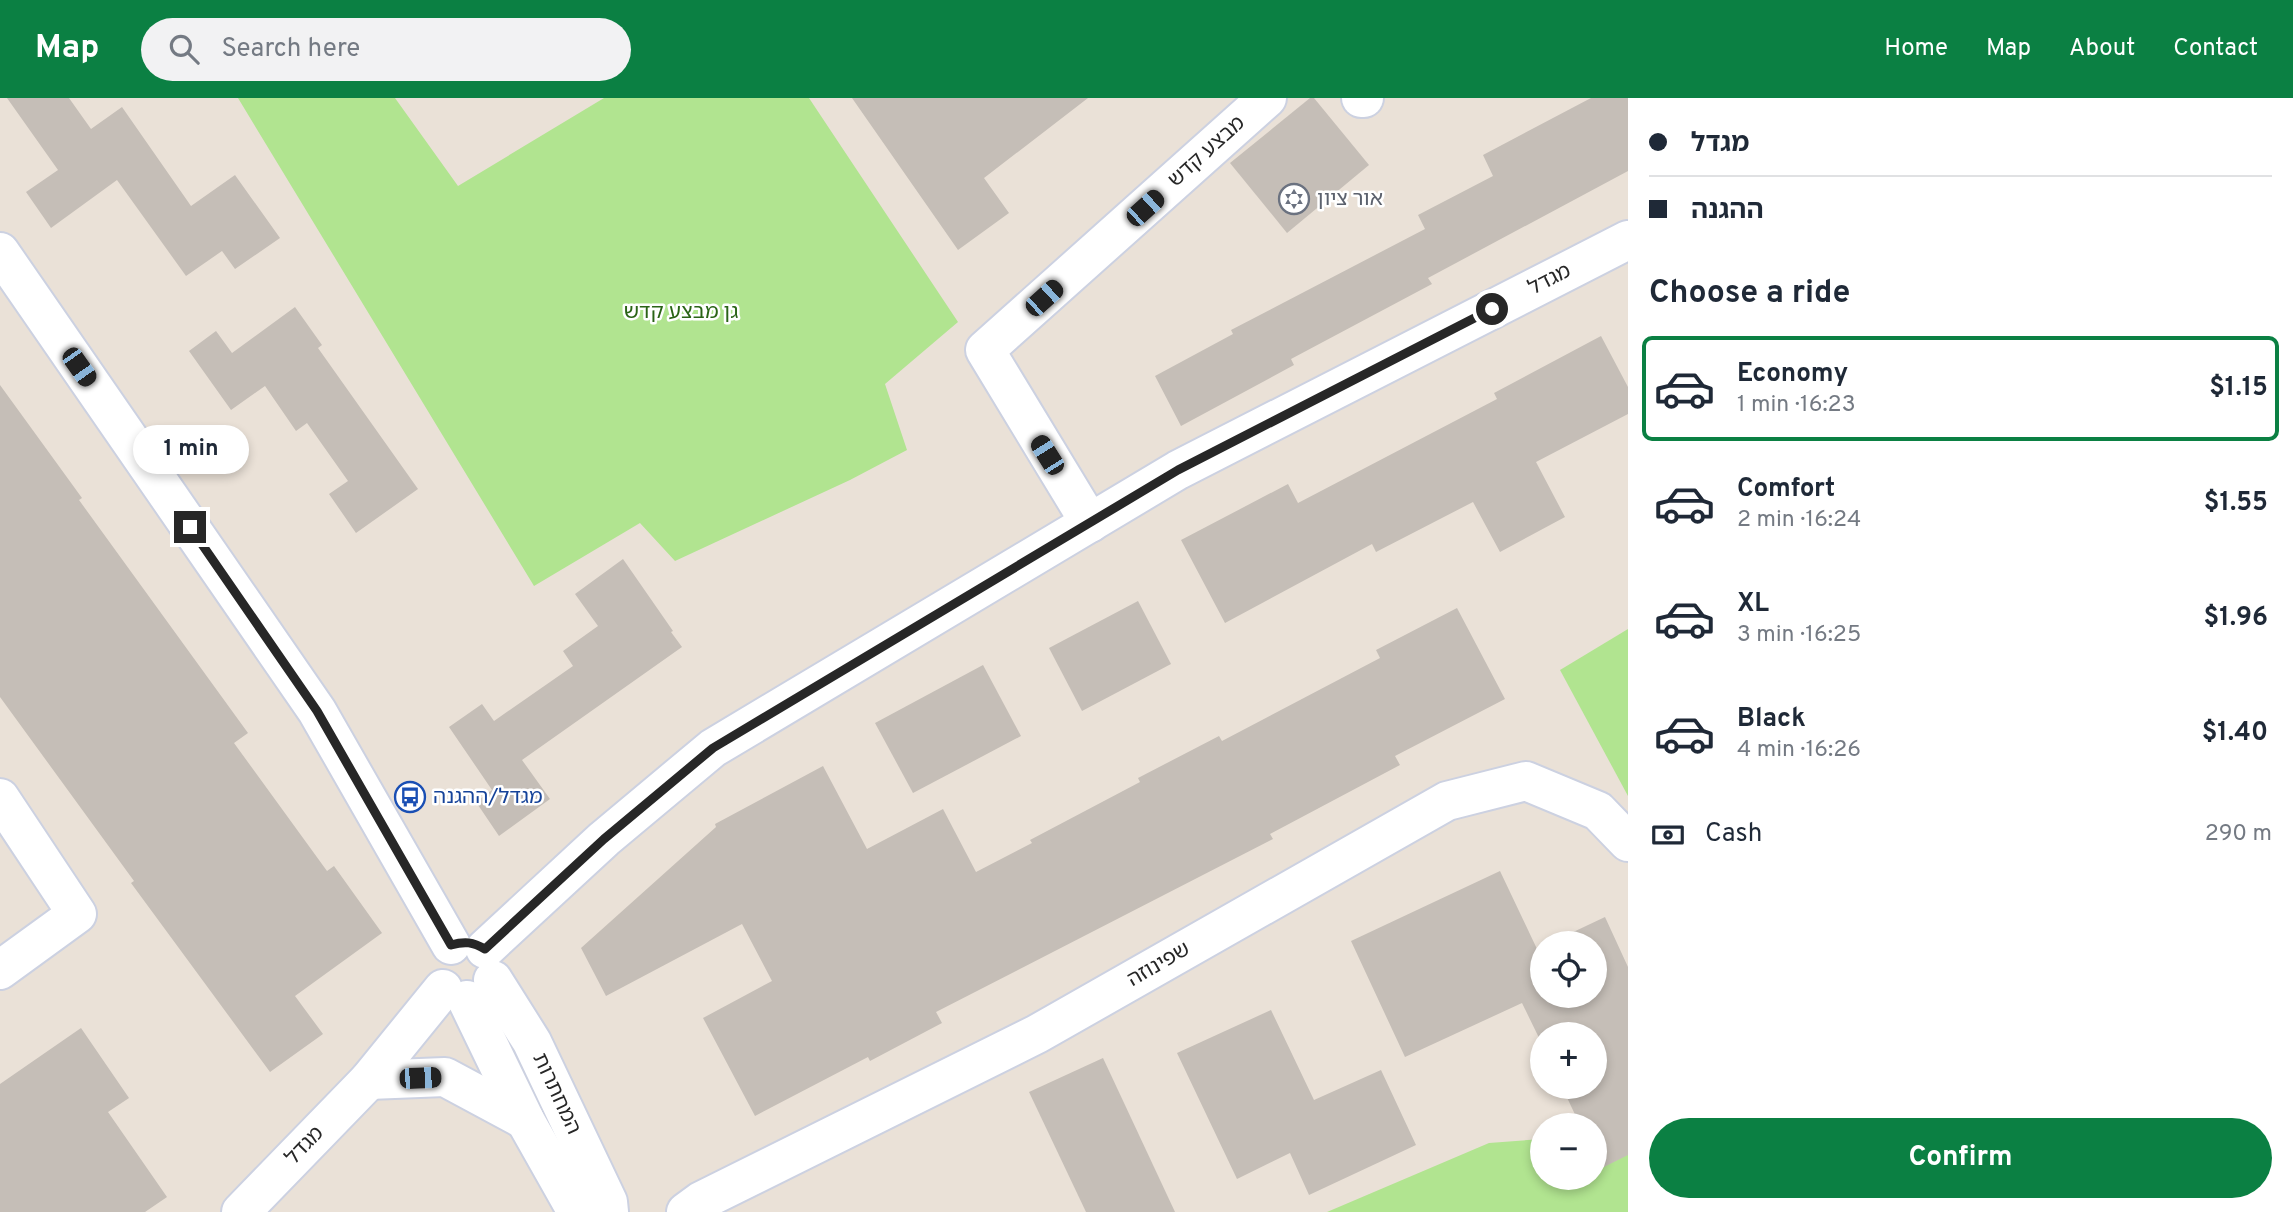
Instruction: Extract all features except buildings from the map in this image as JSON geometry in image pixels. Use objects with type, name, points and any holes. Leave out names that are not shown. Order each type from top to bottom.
[{"type":"street","name":"מבצע קדש","points":[[1090,523],[985,350],[1267,98]]},
{"type":"street","name":"מגדל","points":[[241,1212],[468,973],[604,839],[713,748],[1178,470],[1628,240]]},
{"type":"street","points":[[0,252],[317,711],[468,973]]},
{"type":"street","name":"שפינוזה","points":[[686,1212],[701,1201],[1038,1034],[1447,802],[1526,781],[1598,811],[1628,842]]},
{"type":"street","points":[[0,798],[77,914],[0,970]]},
{"type":"street","name":"המחתרות","points":[[468,973],[525,1120],[577,1212]]},
{"type":"street","name":"המחתרות","points":[[468,973],[532,1042],[608,1202],[609,1212]]},
{"type":"street","points":[[369,1080],[445,1077],[525,1120]]},
{"type":"green space","name":"גן מבצע קדש","points":[[238,98],[395,98],[458,186],[604,98],[809,98],[958,322],[885,384],[907,450],[850,480],[675,561],[640,523],[534,586]]},
{"type":"green space","points":[[1628,629],[1628,796],[1560,670]]},
{"type":"green space","points":[[1628,1132],[1628,1212],[1327,1212],[1489,1143],[1530,1140],[1530,1190],[1607,1190],[1607,1134]]},
{"type":"place","name":"אור ציון","points":[[1294,199]]},
{"type":"place","name":"מגדל/ההגנה","points":[[410,797]]},
{"type":"route","points":[[190,527],[317,711],[451,945],[475,943],[485,949],[604,839],[713,748],[1178,470],[1492,309]]}]
